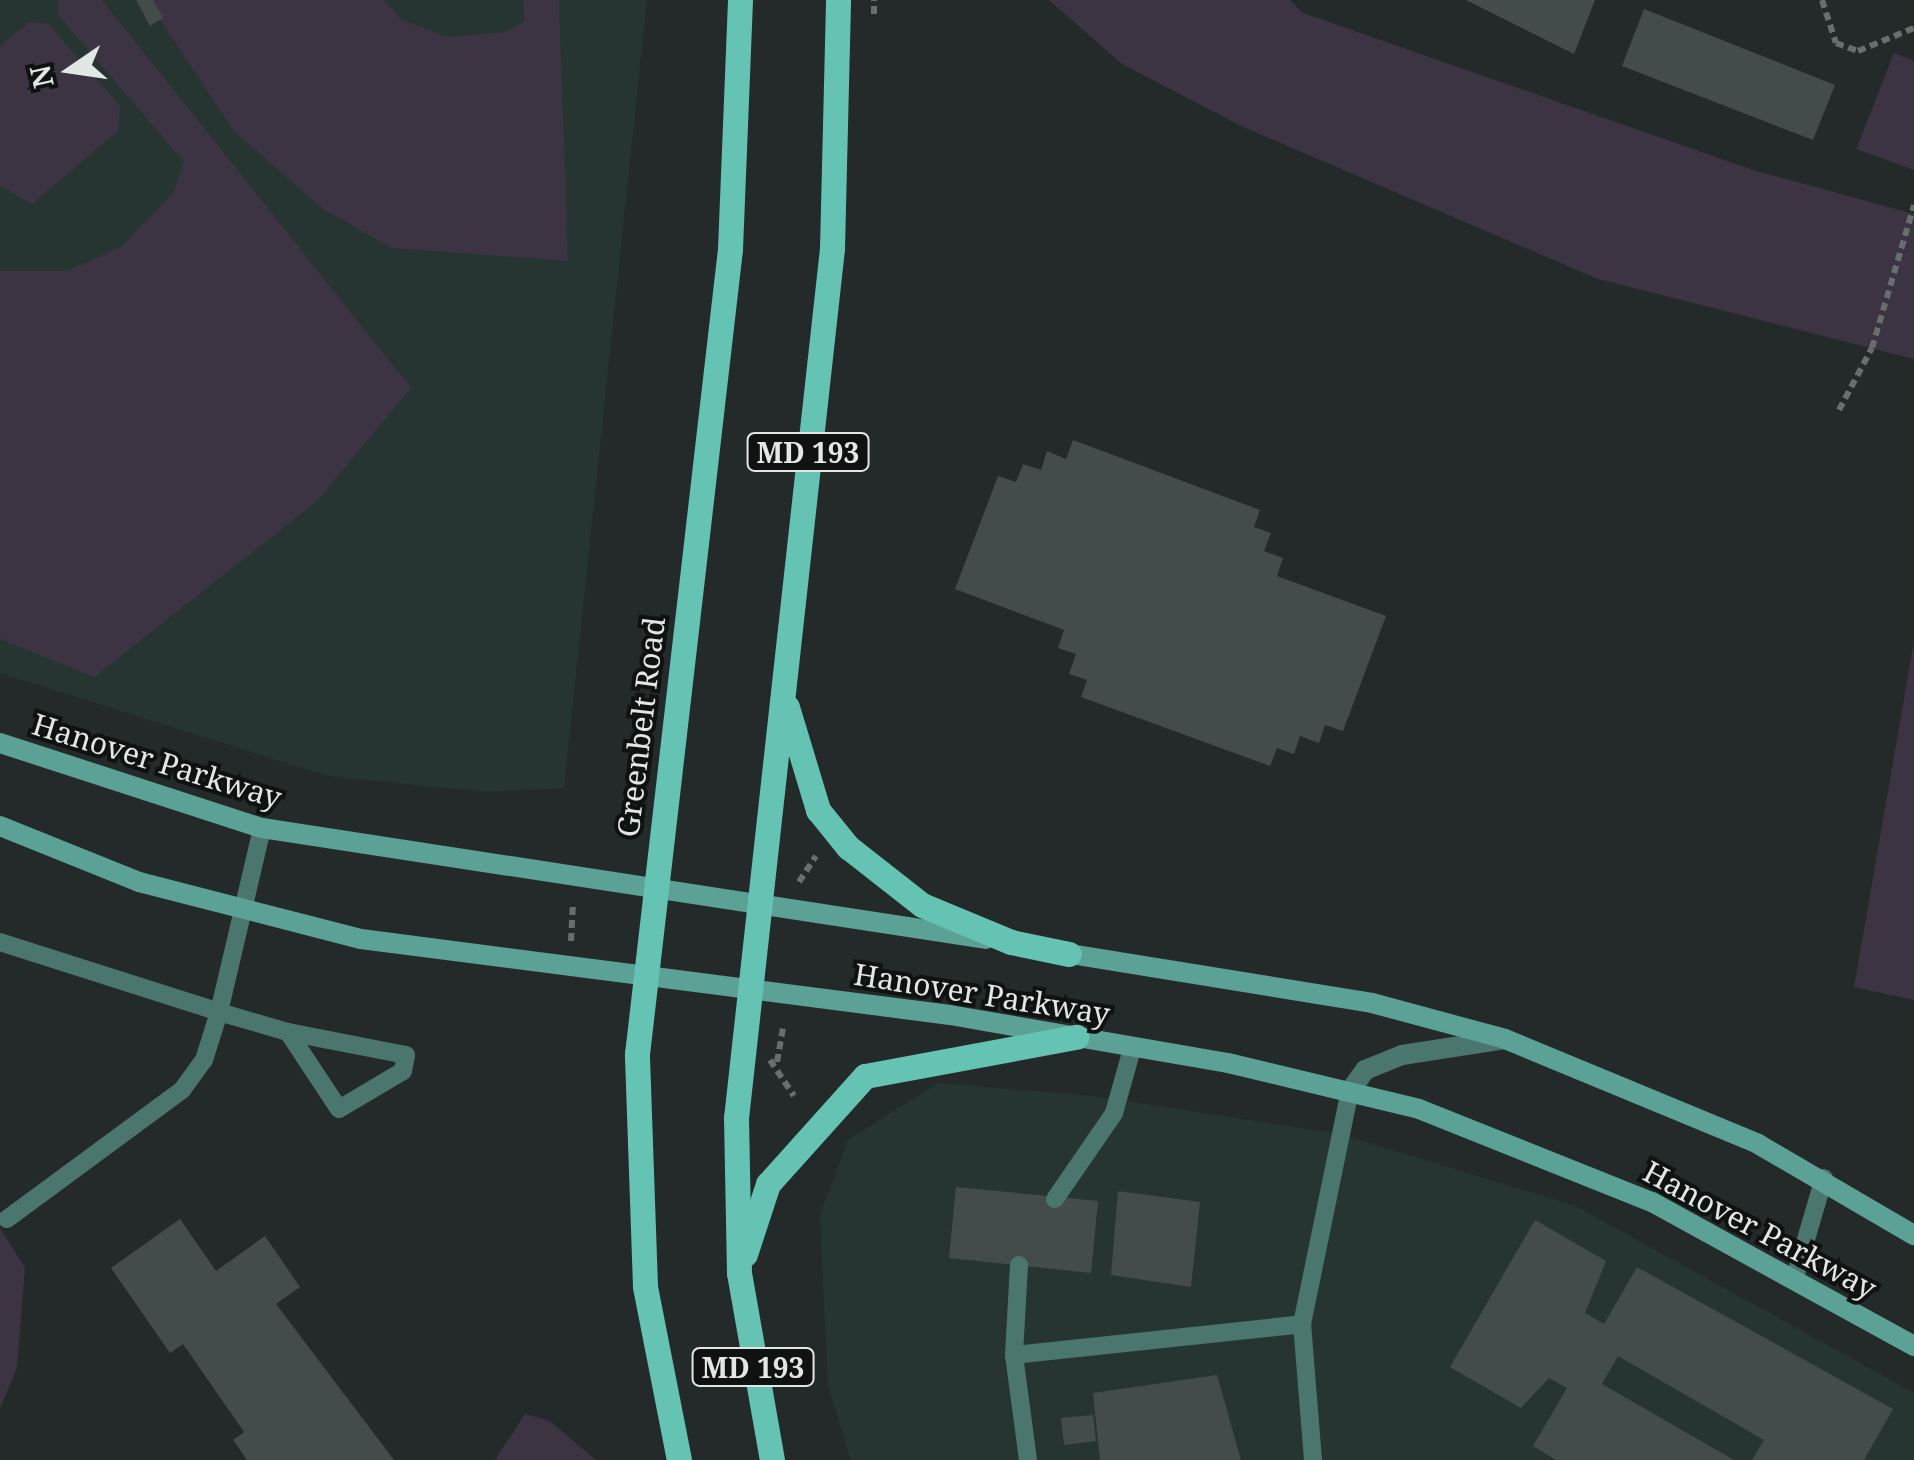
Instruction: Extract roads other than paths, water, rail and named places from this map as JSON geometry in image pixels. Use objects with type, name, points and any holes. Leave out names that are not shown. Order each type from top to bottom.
[{"type":"main road","name":"Greenbelt Road","points":[[679,1460],[636,1191],[642,977],[730,249],[740,0]]},
{"type":"main road","name":"MD 193","points":[[772,1460],[739,1273],[745,988],[832,248],[838,0]]},
{"type":"main road","points":[[782,686],[799,764],[848,847],[922,904],[1011,942],[1069,954]]},
{"type":"main road","points":[[739,1273],[768,1184],[865,1076],[1076,1038]]},
{"type":"street","name":"Hanover Parkway","points":[[0,743],[262,828],[1372,1003],[1505,1039],[1824,1178],[1914,1235]]},
{"type":"street","name":"Hanover Parkway","points":[[0,826],[139,882],[361,939],[745,988],[1076,1038],[1350,1090],[1490,1133],[1795,1277],[1914,1346]]},
{"type":"street","points":[[1350,1090],[1365,1070],[1402,1055],[1505,1039]]},
{"type":"lane","points":[[7,1220],[182,1090],[204,1060],[262,828]]},
{"type":"lane","points":[[0,942],[288,1032],[406,1055],[403,1071],[338,1109],[288,1032]]},
{"type":"lane","points":[[1056,1199],[1114,1112],[1132,1049]]},
{"type":"lane","points":[[1313,1460],[1302,1324],[1350,1090]]},
{"type":"lane","points":[[1795,1277],[1824,1178]]},
{"type":"lane","points":[[1019,1266],[1014,1355],[1028,1460]]},
{"type":"lane","points":[[1014,1355],[1302,1324]]}]
